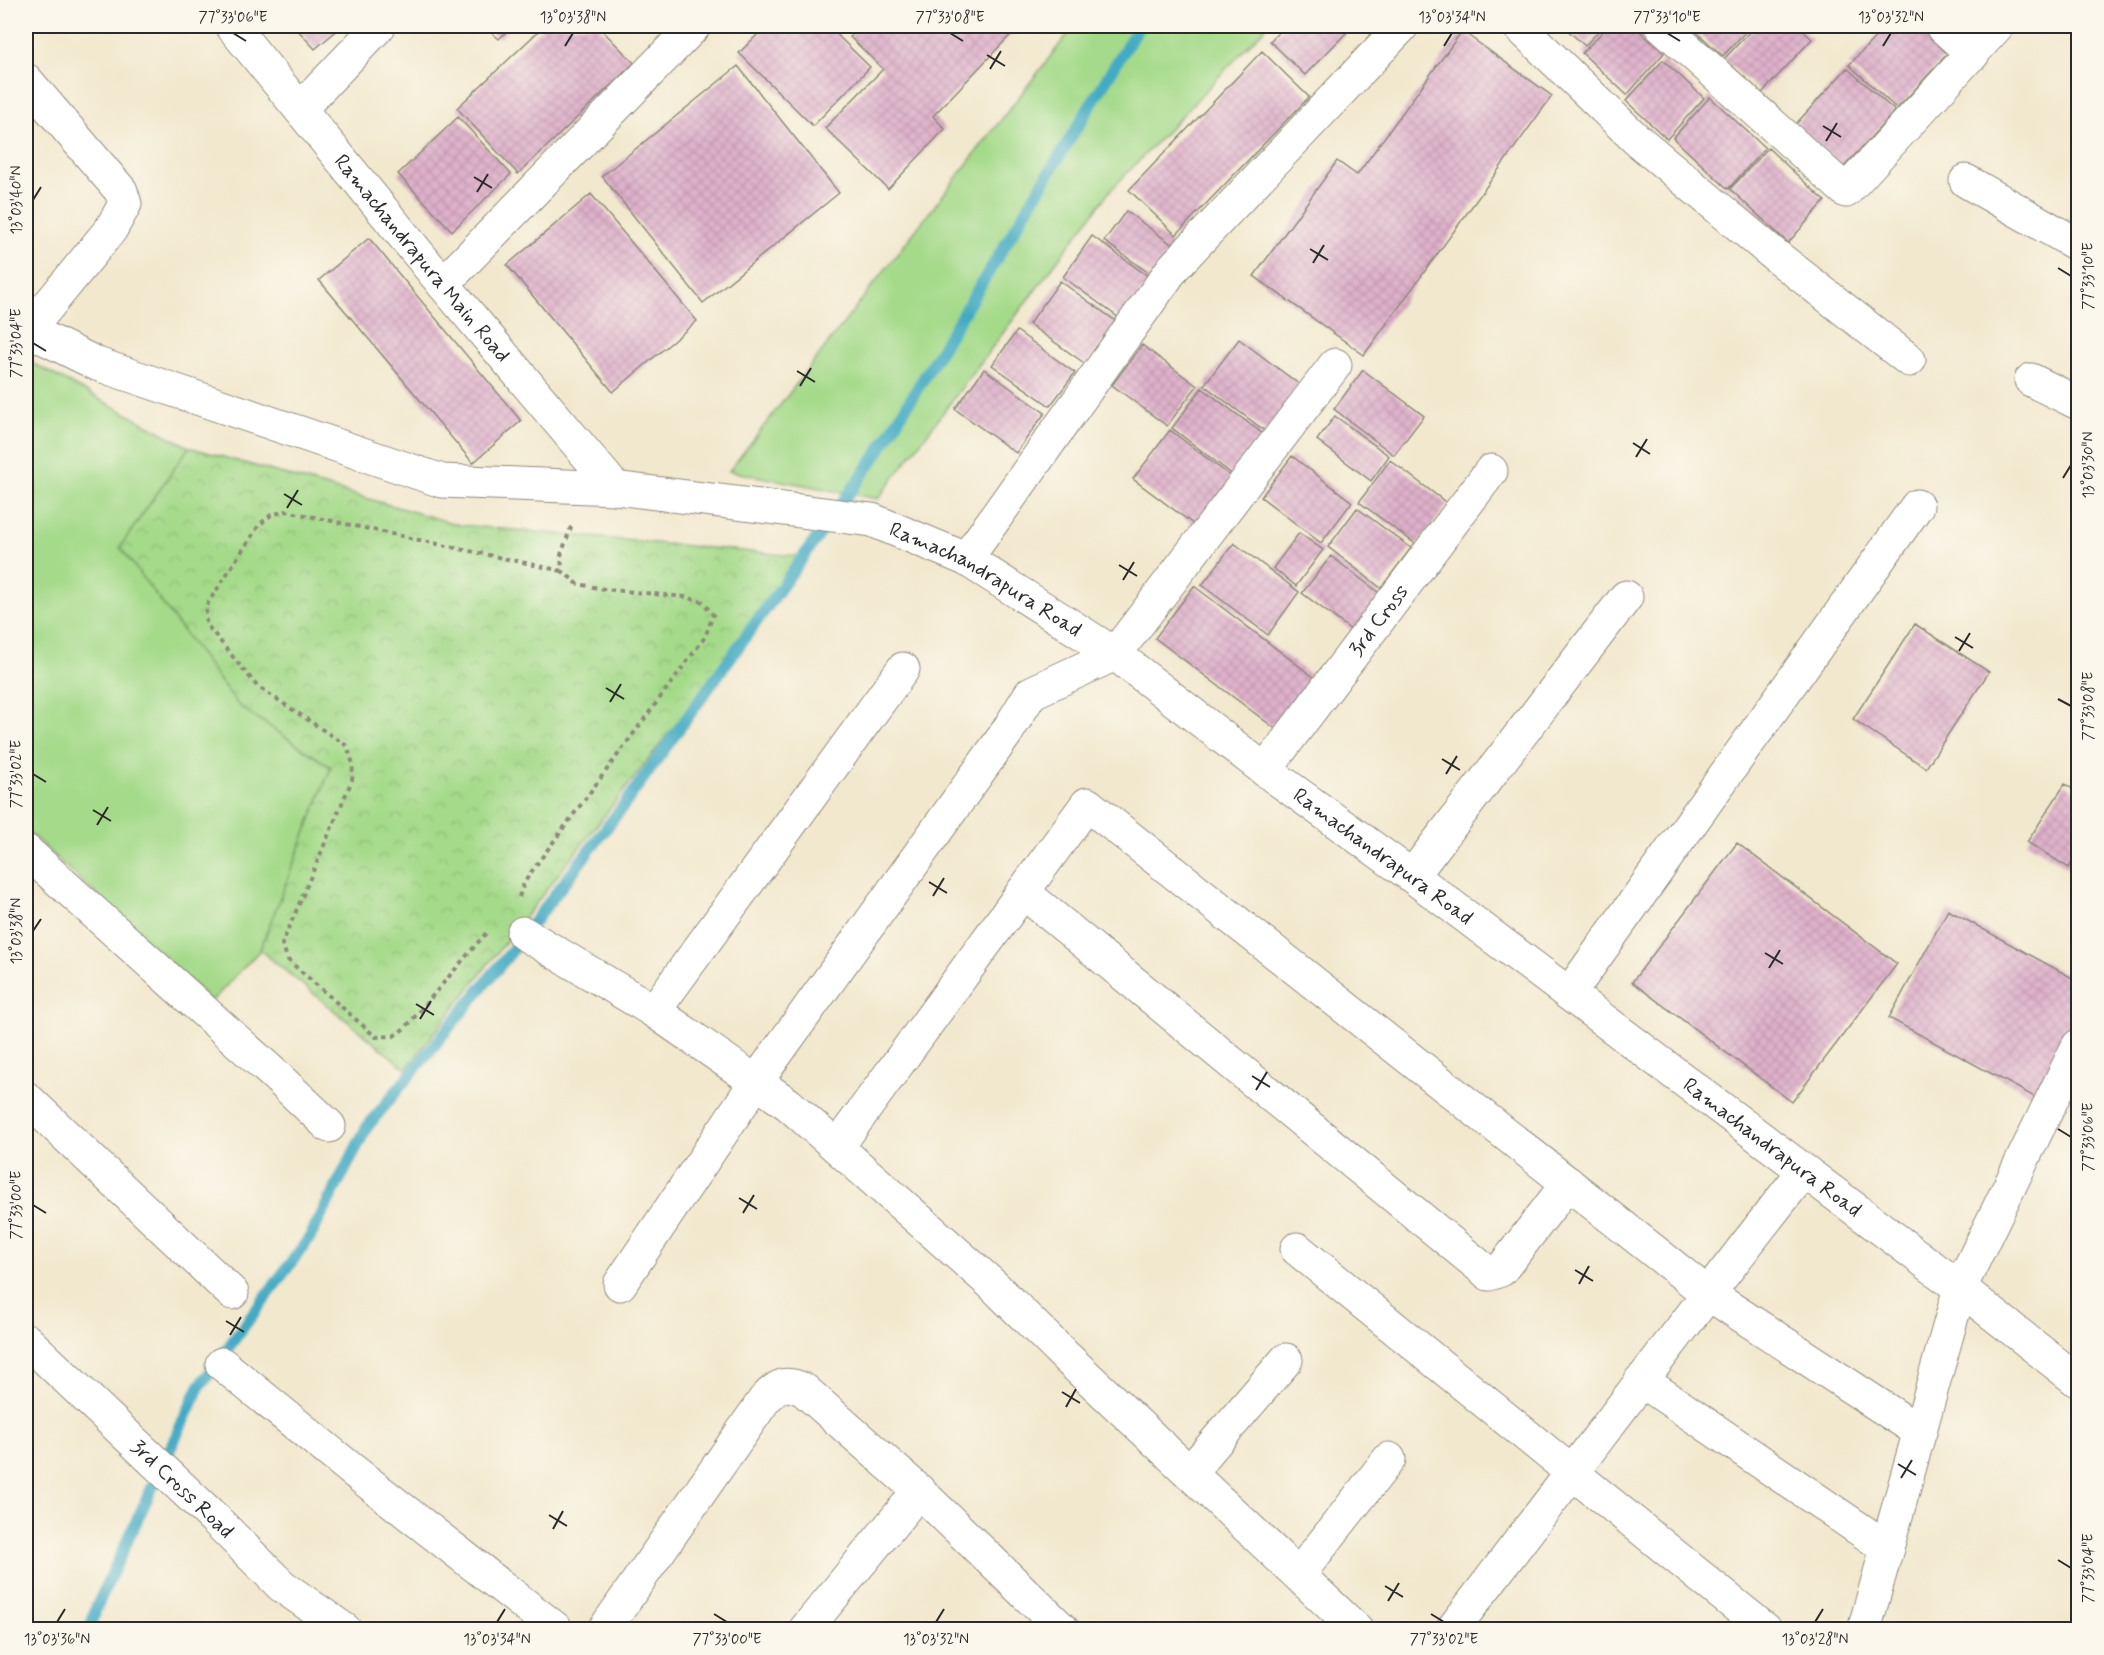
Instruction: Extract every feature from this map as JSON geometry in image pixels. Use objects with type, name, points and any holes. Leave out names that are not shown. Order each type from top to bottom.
[{"type":"street","name":"Ramachandrapura Main Road","points":[[232,26],[443,284],[601,487]]},
{"type":"street","points":[[301,108],[379,26]]},
{"type":"street","points":[[443,284],[694,26]]},
{"type":"street","points":[[966,559],[1173,268],[1402,26]]},
{"type":"street","points":[[1519,26],[1635,138],[1771,252],[1909,360]]},
{"type":"street","points":[[1662,26],[1846,191],[1997,26]]},
{"type":"street","points":[[1942,26],[1973,54]]},
{"type":"street","points":[[26,80],[121,191],[125,204],[111,229],[26,331]]},
{"type":"street","points":[[1966,181],[2079,245]]},
{"type":"street","name":"Ramachandrapura Road","points":[[26,331],[97,364],[442,482],[601,487],[872,520],[966,559],[1115,654],[1265,770],[1412,876],[2079,1380]]},
{"type":"street","points":[[620,1284],[756,1082],[1005,735],[1031,693],[1115,654],[1335,365]]},
{"type":"street","points":[[2031,380],[2079,403]]},
{"type":"street","name":"3rd Cross","points":[[1265,770],[1491,471]]},
{"type":"street","points":[[1569,994],[1917,506]]},
{"type":"street","points":[[1412,876],[1626,597]]},
{"type":"street","points":[[654,1011],[903,669]]},
{"type":"street","points":[[837,1147],[1087,804],[1707,1293],[1920,1432]]},
{"type":"street","points":[[26,852],[329,1126]]},
{"type":"street","points":[[1023,892],[1489,1274],[1501,1270],[1568,1183]]},
{"type":"street","points":[[520,918],[788,1104],[994,1286],[1064,1355],[1357,1629]]},
{"type":"street","points":[[1864,1629],[1960,1288],[2079,1046]]},
{"type":"street","points":[[26,1098],[232,1293]]},
{"type":"street","points":[[1452,1629],[1574,1473],[1707,1293],[1804,1171]]},
{"type":"street","points":[[1297,1249],[1766,1629]]},
{"type":"street","name":"3rd Cross Road","points":[[26,1340],[216,1520],[282,1586],[345,1629]]},
{"type":"street","points":[[1190,1472],[1286,1360]]},
{"type":"street","points":[[222,1364],[351,1469],[556,1629]]},
{"type":"street","points":[[1641,1380],[1887,1548]]},
{"type":"street","points":[[604,1629],[765,1399],[777,1387],[791,1384],[804,1390],[919,1491],[1058,1628]]},
{"type":"street","points":[[1299,1574],[1389,1459]]},
{"type":"street","points":[[805,1629],[919,1491]]},
{"type":"path","points":[[562,571],[561,555],[601,487]]},
{"type":"path","points":[[490,928],[406,1027],[394,1036],[376,1037],[288,960],[282,944],[351,780],[353,764],[347,746],[257,686],[207,624],[206,606],[259,525],[271,515],[286,511],[562,571],[578,584],[587,586],[685,597],[703,602],[713,615],[705,637],[524,883],[520,918]]},
{"type":"green space","points":[[1074,26],[1267,26],[1110,191],[878,499],[729,471]]},
{"type":"green space","points":[[32,363],[189,447],[121,547],[239,706],[331,767],[260,950],[212,1001],[26,830],[26,372]]},
{"type":"green space","points":[[189,447],[459,525],[807,557],[406,1069],[260,950],[331,767],[239,706],[120,547]]},
{"type":"building","points":[[294,26],[342,26],[315,49]]},
{"type":"building","points":[[484,26],[512,26],[499,39]]},
{"type":"building","points":[[544,26],[598,26],[634,63],[518,174],[457,108]]},
{"type":"building","points":[[766,26],[828,26],[870,67],[813,126],[739,53]]},
{"type":"building","points":[[861,26],[1019,26],[933,116],[945,129],[888,189],[825,128],[883,69],[850,37]]},
{"type":"building","points":[[1285,26],[1353,26],[1305,75],[1270,41]]},
{"type":"building","points":[[1563,26],[1603,26],[1585,46]]},
{"type":"building","points":[[1608,26],[1634,26],[1664,53],[1627,95],[1582,53]]},
{"type":"building","points":[[1690,26],[1751,26],[1723,56]]},
{"type":"building","points":[[1755,26],[1798,26],[1812,39],[1762,93],[1724,59]]},
{"type":"building","points":[[1886,26],[1922,26],[1950,51],[1897,109],[1849,65]]},
{"type":"building","points":[[1462,31],[1552,96],[1364,355],[1254,276],[1337,161],[1357,175]]},
{"type":"building","points":[[1262,51],[1309,97],[1176,235],[1129,190]]},
{"type":"building","points":[[1663,60],[1704,98],[1667,139],[1626,101]]},
{"type":"building","points":[[738,66],[839,193],[703,303],[602,176]]},
{"type":"building","points":[[1847,68],[1895,111],[1843,168],[1795,125]]},
{"type":"building","points":[[1710,97],[1765,148],[1728,189],[1673,138]]},
{"type":"building","points":[[458,117],[511,174],[452,231],[398,174]]},
{"type":"building","points":[[1768,148],[1825,201],[1788,243],[1730,189]]},
{"type":"building","points":[[591,194],[697,321],[613,392],[507,265]]},
{"type":"building","points":[[1126,211],[1174,246],[1153,276],[1104,241]]},
{"type":"building","points":[[1092,236],[1152,279],[1122,320],[1063,277]]},
{"type":"building","points":[[369,238],[521,421],[473,463],[319,280]]},
{"type":"building","points":[[1060,281],[1117,322],[1087,365],[1029,324]]},
{"type":"building","points":[[1017,331],[1075,373],[1050,406],[992,365]]},
{"type":"building","points":[[1239,339],[1304,388],[1269,434],[1204,385]]},
{"type":"building","points":[[1142,345],[1197,386],[1167,426],[1112,385]]},
{"type":"building","points":[[984,369],[1045,413],[1016,453],[955,409]]},
{"type":"building","points":[[1363,370],[1424,416],[1394,455],[1334,409]]},
{"type":"building","points":[[1202,388],[1267,437],[1237,478],[1172,428]]},
{"type":"building","points":[[1335,416],[1389,456],[1371,481],[1317,440]]},
{"type":"building","points":[[1170,430],[1233,478],[1197,527],[1133,479]]},
{"type":"building","points":[[1292,456],[1352,502],[1321,543],[1261,497]]},
{"type":"building","points":[[1390,460],[1448,504],[1417,545],[1359,502]]},
{"type":"building","points":[[1357,508],[1411,548],[1381,588],[1328,547]]},
{"type":"building","points":[[1299,533],[1323,550],[1296,586],[1273,568]]},
{"type":"building","points":[[1234,543],[1299,592],[1268,635],[1202,585]]},
{"type":"building","points":[[1331,556],[1383,596],[1355,633],[1302,593]]},
{"type":"building","points":[[1194,586],[1316,679],[1277,730],[1155,638]]},
{"type":"building","points":[[1915,624],[1989,672],[1926,768],[1853,719]]},
{"type":"building","points":[[2065,784],[2078,793],[2078,853],[2069,868],[2027,842]]},
{"type":"building","points":[[1737,843],[1897,964],[1792,1102],[1632,982]]},
{"type":"building","points":[[1948,910],[2078,981],[2078,1030],[2040,1100],[1889,1018]]},
{"type":"waterway","points":[[90,1630],[96,1608],[199,1387],[310,1237],[367,1127],[511,952],[627,801],[876,456],[1139,26]]}]
